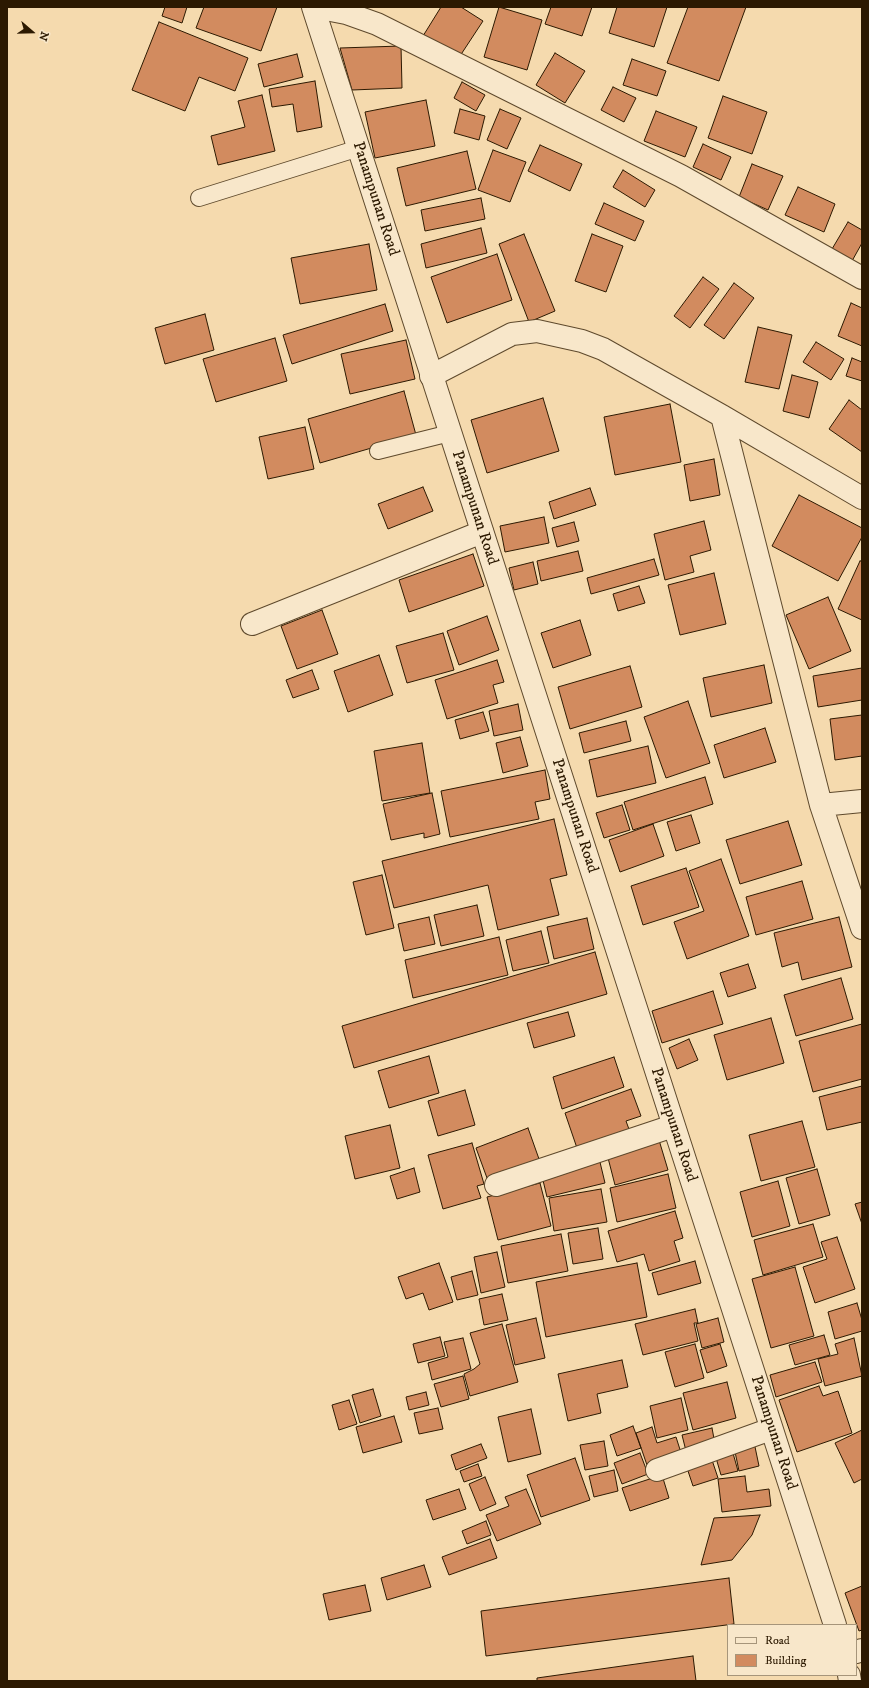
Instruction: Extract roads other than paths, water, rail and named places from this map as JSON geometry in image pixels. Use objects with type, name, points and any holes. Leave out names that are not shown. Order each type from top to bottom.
[{"type":"street","name":"Panampunan Road","points":[[314,7],[673,1126],[835,1624]]},
{"type":"street","points":[[314,7],[346,13],[378,24],[681,176],[862,278]]},
{"type":"street","points":[[432,376],[512,334],[537,331],[582,341],[603,349],[722,416],[862,498]]},
{"type":"street","points":[[722,416],[821,805],[862,928]]},
{"type":"street","points":[[252,624],[482,532]]},
{"type":"street","points":[[821,805],[862,800]]},
{"type":"street","points":[[496,1185],[673,1126]]},
{"type":"street","points":[[657,1470],[771,1429]]},
{"type":"street","points":[[858,1681],[862,1680]]},
{"type":"lane","points":[[199,198],[359,148]]},
{"type":"lane","points":[[378,450],[450,433]]}]
